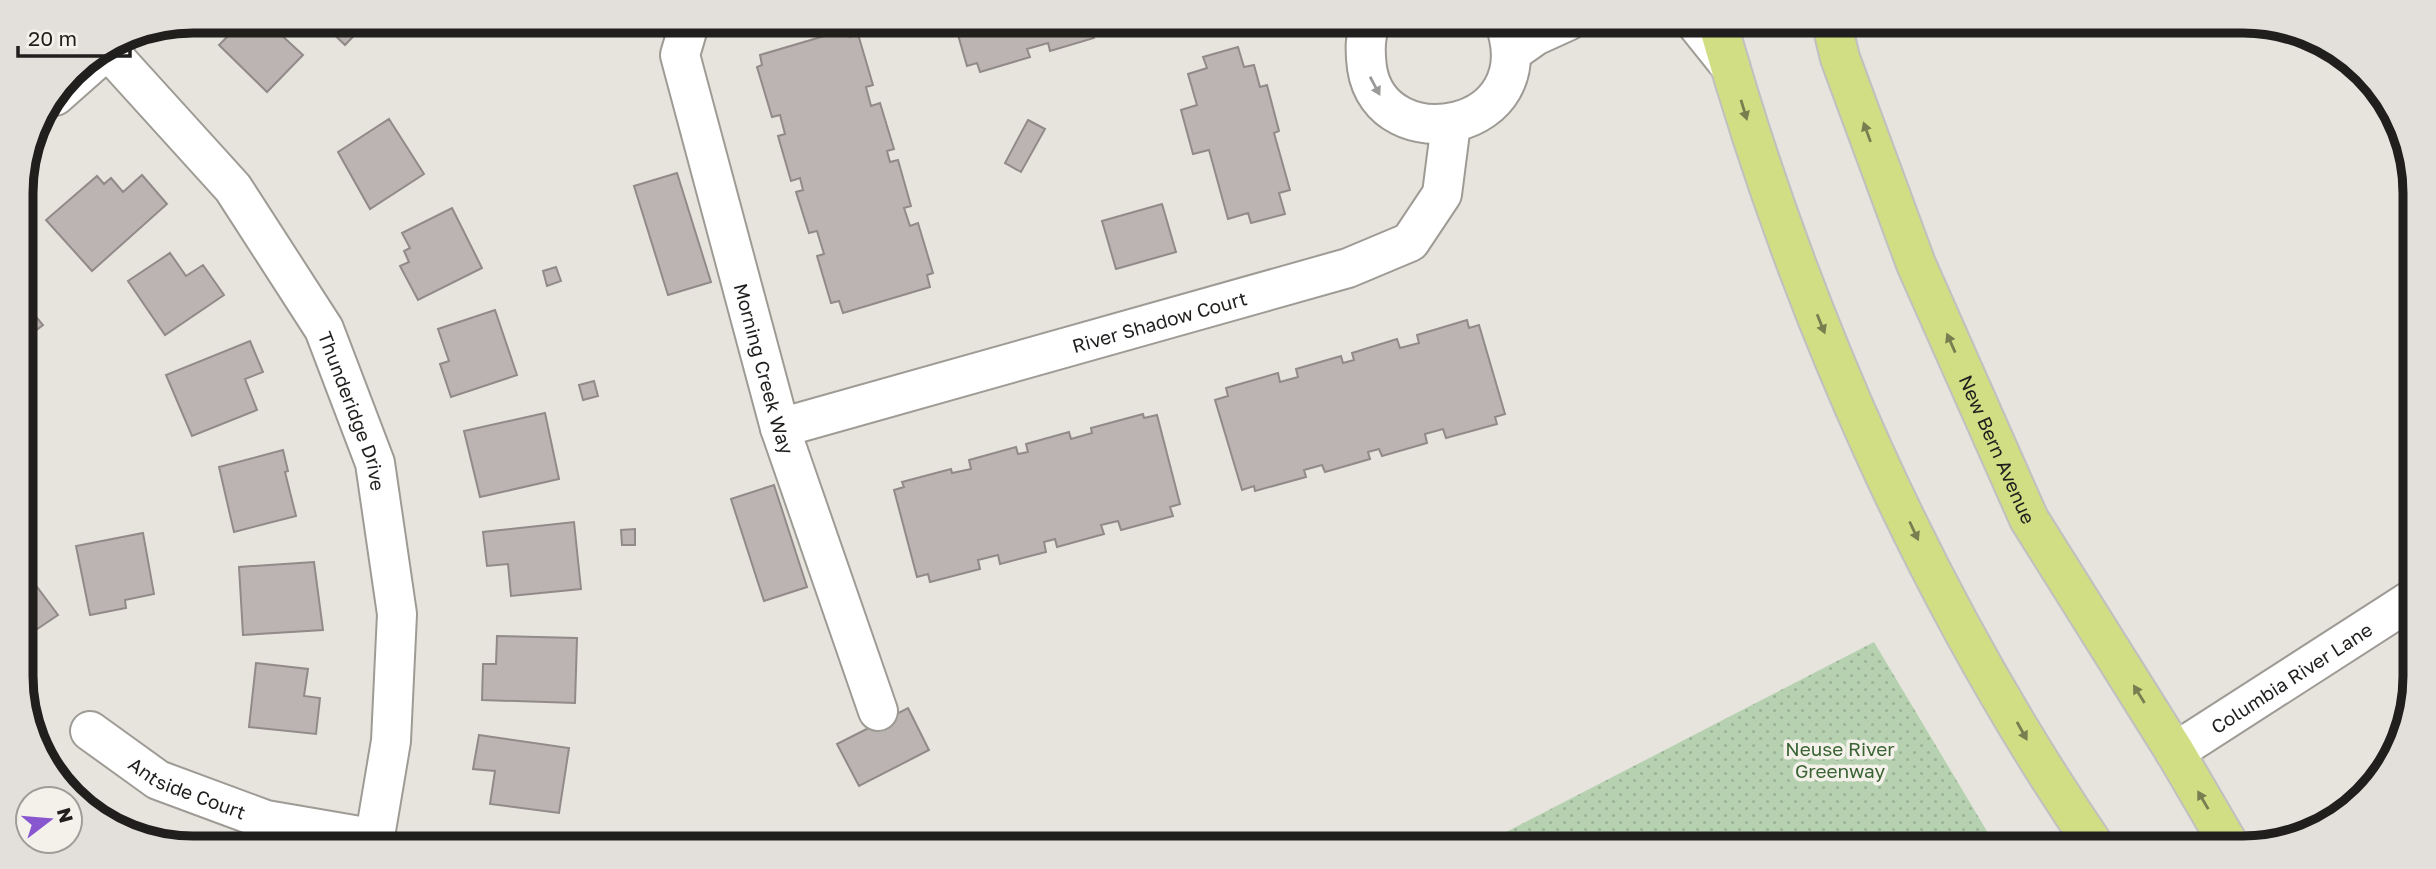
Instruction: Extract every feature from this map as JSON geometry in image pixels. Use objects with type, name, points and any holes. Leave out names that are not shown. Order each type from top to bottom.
[{"type":"main road","points":[[1721,33],[1775,212],[1851,399],[1942,591],[2048,777],[2087,835]]},
{"type":"main road","name":"New Bern Avenue","points":[[1834,33],[1840,58],[1916,264],[2029,519],[2175,752],[2223,835]]},
{"type":"street","points":[[1369,33],[1365,50],[1368,74],[1380,96],[1398,113],[1420,123],[1451,124],[1468,120],[1489,106],[1504,86],[1508,37],[1541,33]]},
{"type":"street","points":[[1704,33],[1730,66]]},
{"type":"street","name":"Morning Creek Way","points":[[686,34],[680,55],[780,428],[878,711]]},
{"type":"street","name":"Thunderidge Drive","points":[[116,53],[233,188],[324,329],[375,463],[397,614],[391,741],[376,836]]},
{"type":"street","name":"River Shadow Court","points":[[780,428],[1348,268],[1410,242],[1442,194],[1451,124]]},
{"type":"street","name":"Columbia River Lane","points":[[2175,752],[2403,605]]},
{"type":"street","name":"Antside Court","points":[[90,731],[158,780],[266,820],[338,836]]},
{"type":"green space","name":"Neuse River Greenway","points":[[1874,642],[1989,835],[1499,835]]},
{"type":"building","points":[[230,34],[280,34],[303,55],[267,92],[219,45]]},
{"type":"building","points":[[333,34],[356,34],[345,45]]},
{"type":"building","points":[[832,34],[849,34],[850,37],[858,34],[873,85],[866,87],[871,106],[880,103],[894,149],[887,151],[890,162],[898,160],[911,206],[904,208],[910,226],[918,223],[933,273],[927,275],[930,287],[843,313],[839,301],[831,303],[817,256],[824,254],[817,231],[809,233],[796,192],[803,190],[800,178],[791,181],[778,136],[785,134],[780,115],[772,117],[757,67],[762,65],[760,55]]},
{"type":"building","points":[[958,34],[1092,34],[1094,38],[1050,51],[1048,43],[1027,49],[1030,57],[980,72],[977,63],[967,66]]},
{"type":"building","points":[[1238,47],[1244,67],[1254,65],[1260,87],[1267,85],[1279,131],[1274,133],[1290,190],[1279,193],[1285,214],[1251,223],[1248,213],[1228,219],[1209,150],[1193,154],[1181,110],[1197,105],[1188,74],[1207,68],[1203,57]]},
{"type":"building","points":[[389,119],[424,174],[370,209],[338,152]]},
{"type":"building","points":[[1028,120],[1045,129],[1021,172],[1005,163]]},
{"type":"building","points":[[677,173],[711,282],[668,295],[634,186]]},
{"type":"building","points":[[142,175],[167,204],[92,271],[46,220],[97,176],[104,184],[111,178],[123,192]]},
{"type":"building","points":[[1162,204],[1176,252],[1116,269],[1102,221]]},
{"type":"building","points":[[452,208],[482,268],[418,300],[400,266],[409,262],[404,251],[410,248],[402,233]]},
{"type":"building","points":[[170,253],[186,276],[203,265],[224,295],[165,335],[128,281]]},
{"type":"building","points":[[556,267],[561,281],[547,286],[543,271]]},
{"type":"building","points":[[495,310],[517,375],[451,397],[440,364],[449,361],[438,329]]},
{"type":"building","points":[[34,314],[43,325],[34,332]]},
{"type":"building","points":[[1467,320],[1469,328],[1479,325],[1505,414],[1495,417],[1497,424],[1446,438],[1443,429],[1425,434],[1427,443],[1382,456],[1379,449],[1368,452],[1370,459],[1325,472],[1322,465],[1304,470],[1306,477],[1255,491],[1254,486],[1242,490],[1215,400],[1228,396],[1226,388],[1278,373],[1280,382],[1298,377],[1296,369],[1341,356],[1343,363],[1354,360],[1352,353],[1397,339],[1400,348],[1419,343],[1417,335]]},
{"type":"building","points":[[250,341],[263,372],[245,379],[257,410],[192,436],[166,375]]},
{"type":"building","points":[[594,381],[598,396],[583,400],[579,385]]},
{"type":"building","points":[[545,413],[559,479],[480,497],[464,431]]},
{"type":"building","points":[[1143,414],[1144,418],[1157,415],[1180,504],[1170,507],[1173,516],[1121,530],[1118,521],[1101,525],[1104,534],[1057,547],[1055,539],[1044,542],[1046,552],[1000,564],[998,555],[978,560],[980,569],[930,582],[928,574],[917,577],[894,490],[904,487],[902,482],[951,469],[952,473],[971,469],[969,460],[1016,447],[1018,454],[1028,452],[1026,444],[1069,432],[1071,439],[1092,433],[1091,428]]},
{"type":"building","points":[[283,450],[288,471],[285,472],[296,516],[234,532],[219,467]]},
{"type":"building","points":[[774,485],[807,587],[764,601],[731,499]]},
{"type":"building","points":[[574,522],[581,589],[511,596],[508,564],[487,566],[483,532]]},
{"type":"building","points":[[635,529],[635,545],[622,545],[621,530]]},
{"type":"building","points":[[143,533],[154,594],[125,600],[126,608],[90,615],[76,546]]},
{"type":"building","points":[[314,562],[323,630],[243,635],[239,567]]},
{"type":"building","points":[[33,582],[58,615],[33,632]]},
{"type":"building","points":[[497,636],[577,638],[575,703],[482,700],[483,664],[496,664]]},
{"type":"building","points":[[256,663],[308,669],[304,696],[320,698],[316,734],[249,727]]},
{"type":"building","points":[[908,708],[929,750],[859,786],[837,744]]},
{"type":"building","points":[[479,735],[569,748],[559,813],[490,804],[495,771],[473,769]]}]
